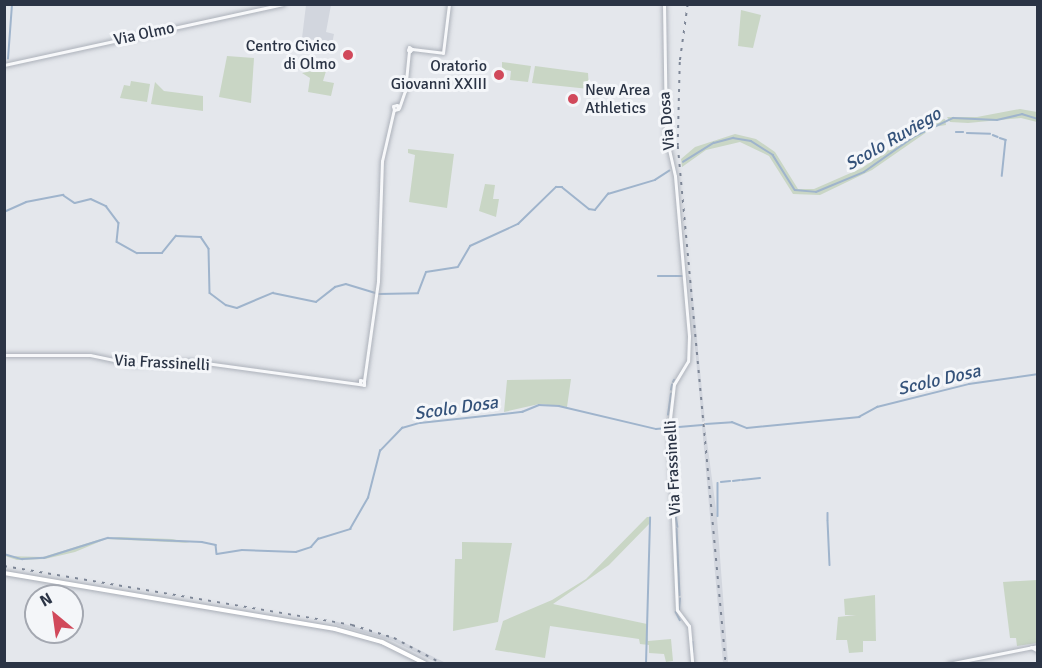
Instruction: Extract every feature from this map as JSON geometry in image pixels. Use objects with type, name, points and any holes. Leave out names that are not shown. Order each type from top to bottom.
[{"type":"main road","points":[[4,573],[335,629],[382,642],[426,663]]},
{"type":"street","name":"Via Olmo","points":[[4,65],[283,4]]},
{"type":"street","name":"Via Frassinelli","points":[[4,355],[90,355],[133,364],[191,361],[360,382],[365,375],[377,291],[382,161],[393,115],[402,101],[410,51],[443,53],[449,4]]},
{"type":"street","name":"Via Dosa","points":[[664,4],[666,136],[675,176],[684,272]]},
{"type":"street","name":"Via Frassinelli","points":[[684,272],[688,357],[674,381],[669,429],[677,610],[689,626],[692,663]]},
{"type":"street","points":[[948,663],[1029,646],[1038,649]]},
{"type":"shaded area","points":[[306,5],[331,5],[326,32],[334,34],[331,49],[313,46],[314,40],[302,38]]},
{"type":"shaded area","points":[[688,275],[691,278],[705,421],[702,422]]},
{"type":"shaded area","points":[[702,426],[705,426],[717,517],[728,663],[723,663]]},
{"type":"shaded area","points":[[334,621],[395,638],[446,663],[437,663],[393,641],[334,624]]},
{"type":"green space","points":[[741,10],[761,15],[753,48],[738,46]]},
{"type":"green space","points":[[227,56],[254,58],[251,103],[219,97]]},
{"type":"green space","points":[[502,62],[531,66],[528,82],[510,80],[511,71],[502,69]]},
{"type":"green space","points":[[535,66],[588,73],[589,89],[532,83]]},
{"type":"green space","points":[[327,68],[323,81],[334,83],[331,96],[308,92],[310,78],[302,73]]},
{"type":"green space","points":[[131,81],[150,84],[147,102],[120,98],[124,85],[130,86]]},
{"type":"green space","points":[[155,82],[164,91],[203,96],[203,111],[151,104]]},
{"type":"green space","points":[[1020,109],[1037,112],[1037,122],[1021,118],[968,123],[950,122],[947,117],[977,117]]},
{"type":"green space","points":[[945,119],[946,125],[934,127],[872,170],[820,195],[793,194],[769,156],[740,142],[706,150],[682,167],[681,159],[695,147],[735,134],[756,139],[775,152],[798,189],[814,189],[862,168],[929,122]]},
{"type":"green space","points":[[408,149],[454,154],[447,208],[409,202],[415,155],[408,153]]},
{"type":"green space","points":[[485,184],[495,185],[493,199],[499,199],[496,217],[479,211]]},
{"type":"green space","points":[[571,379],[567,407],[539,404],[504,412],[507,380]]},
{"type":"green space","points":[[647,517],[651,517],[651,522],[609,565],[553,604],[647,624],[648,641],[671,639],[673,661],[666,662],[664,654],[649,653],[649,645],[640,644],[639,639],[550,626],[545,658],[495,650],[503,621],[552,600],[586,579]]},
{"type":"green space","points":[[119,537],[172,539],[190,543],[106,539],[75,552],[45,559],[17,560],[5,556],[43,557],[101,539]]},
{"type":"green space","points":[[462,542],[512,543],[498,622],[453,631],[455,559],[462,559]]},
{"type":"green space","points":[[1037,580],[1037,643],[1017,646],[1016,638],[1010,638],[1003,582]]},
{"type":"green space","points":[[875,595],[876,641],[863,641],[863,652],[849,653],[847,640],[836,640],[838,617],[856,615],[845,615],[844,599]]},
{"type":"waterway","points":[[8,59],[12,4]]},
{"type":"waterway","name":"Scolo Ruviego","points":[[683,162],[714,143],[733,138],[751,141],[773,155],[795,190],[816,192],[864,172],[915,136],[953,118],[997,120],[1022,114],[1038,119]]},
{"type":"waterway","points":[[956,132],[963,132]]},
{"type":"waterway","points":[[967,133],[990,134]]},
{"type":"waterway","points":[[993,135],[998,137]]},
{"type":"waterway","points":[[1000,138],[1006,140],[1002,176]]},
{"type":"waterway","name":"Scolo Ruviego","points":[[4,212],[26,202],[63,195],[75,203],[91,199],[106,206],[119,223],[117,242],[137,253],[162,253],[176,236],[201,237],[209,249],[210,293],[226,305],[237,308],[273,293],[316,302],[335,287],[346,284],[379,294],[418,293],[426,272],[458,267],[470,246],[518,224],[556,187],[562,187],[589,209],[595,210],[608,194],[655,180],[669,171]]},
{"type":"waterway","points":[[658,276],[683,276]]},
{"type":"waterway","name":"Scolo Dosa","points":[[706,424],[732,422],[747,428],[859,417],[877,407],[969,384],[1038,374]]},
{"type":"waterway","points":[[671,390],[672,385]]},
{"type":"waterway","points":[[668,415],[671,394]]},
{"type":"waterway","name":"Scolo Dosa","points":[[4,554],[22,559],[44,558],[108,538],[202,542],[216,545],[217,554],[242,550],[296,552],[311,547],[318,539],[350,529],[368,498],[380,451],[402,428],[420,423],[522,412],[539,405],[559,406],[656,429],[702,425]]},
{"type":"waterway","points":[[742,480],[760,478]]},
{"type":"waterway","points":[[733,481],[740,480]]},
{"type":"waterway","points":[[721,482],[730,481]]},
{"type":"waterway","points":[[718,483],[718,516]]},
{"type":"waterway","points":[[675,509],[678,527]]},
{"type":"waterway","points":[[828,513],[828,520]]},
{"type":"waterway","points":[[646,664],[650,518]]},
{"type":"waterway","points":[[828,521],[830,565]]},
{"type":"waterway","points":[[677,529],[680,595]]},
{"type":"waterway","points":[[679,610],[680,599]]},
{"type":"waterway","points":[[676,612],[680,620]]},
{"type":"waterway","points":[[693,642],[693,652]]},
{"type":"railway","points":[[688,4],[680,62],[678,146],[726,664]]},
{"type":"railway","points":[[4,566],[352,625],[394,638],[443,664]]},
{"type":"place","name":"Centro Civico di Olmo","points":[[348,55]]},
{"type":"place","name":"Oratorio Giovanni XXIII","points":[[499,75]]},
{"type":"place","name":"New Area Athletics","points":[[573,99]]}]
